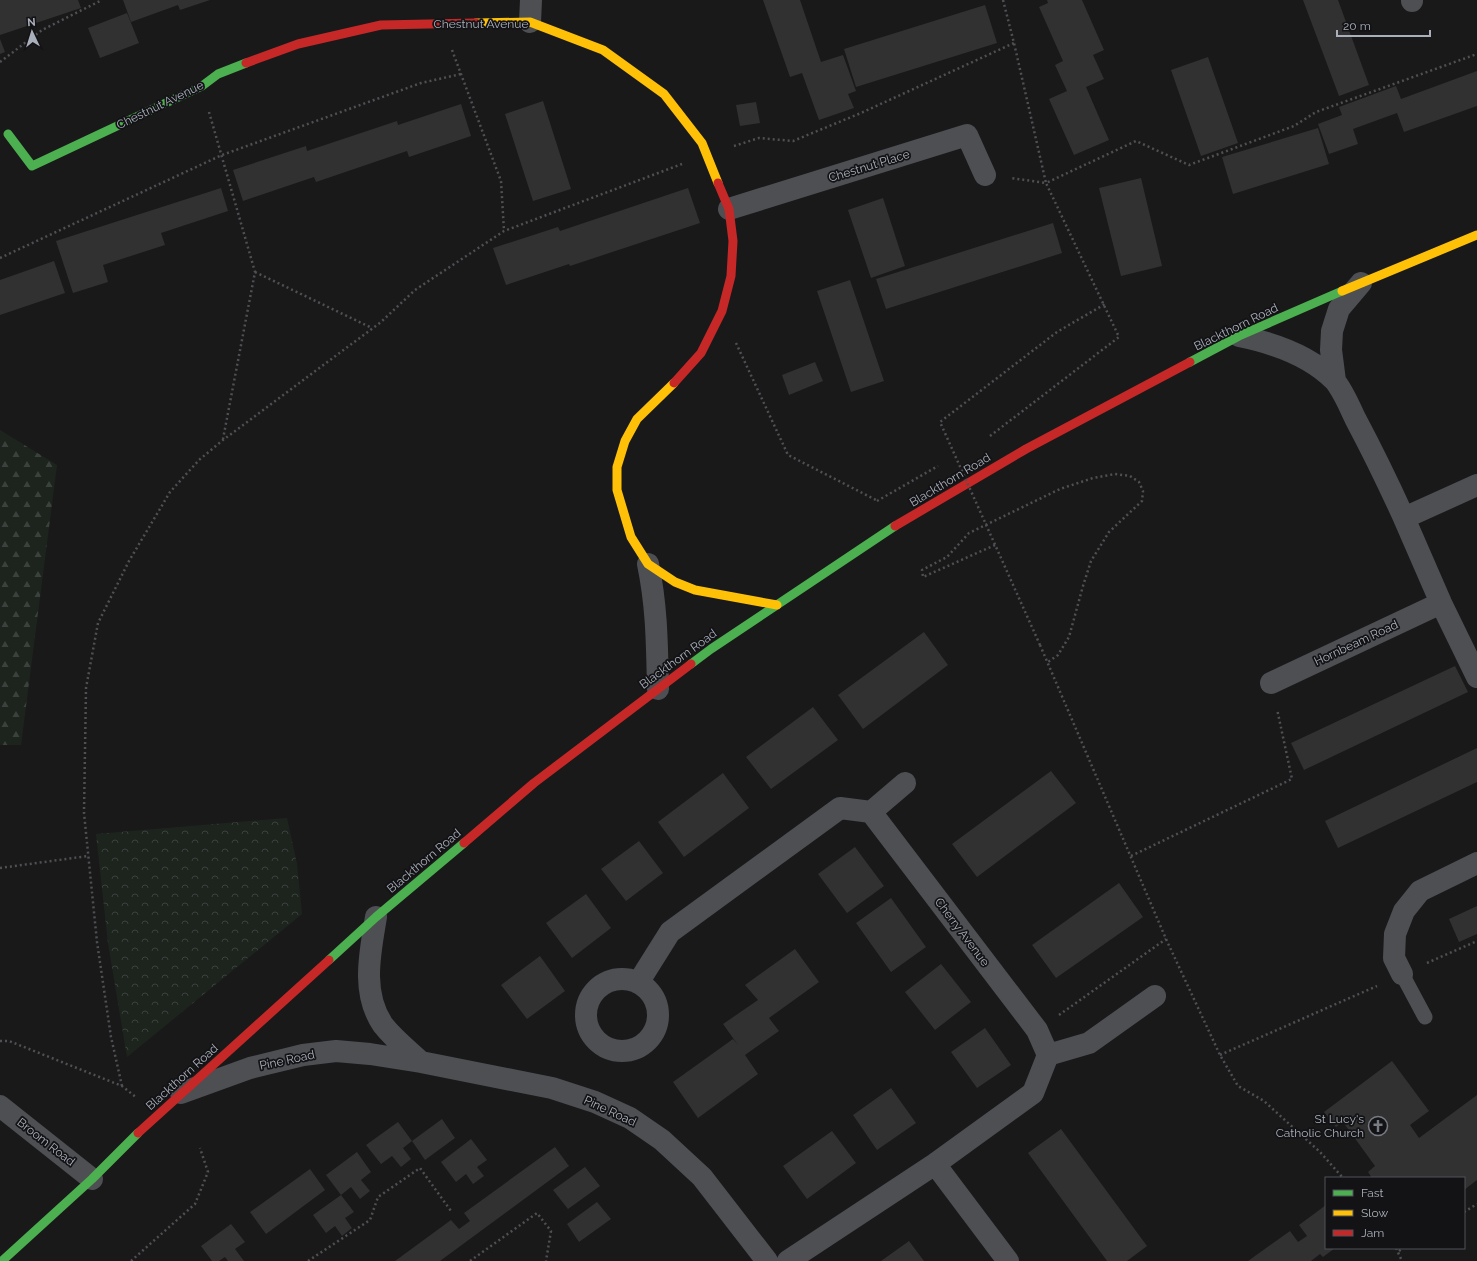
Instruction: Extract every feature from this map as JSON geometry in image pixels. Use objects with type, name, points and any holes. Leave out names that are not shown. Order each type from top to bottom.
[{"type":"street","points":[[530,22],[531,0]]},
{"type":"street","name":"Chestnut Avenue","points":[[8,134],[32,166],[202,86],[218,74],[298,44],[381,25],[530,22],[603,50],[664,94],[702,143],[729,209],[733,242],[731,276],[722,311],[701,353],[675,382],[637,419],[625,441],[618,467],[617,490],[623,512],[631,536],[648,564],[654,592],[657,619],[658,689]]},
{"type":"street","name":"Chestnut Place","points":[[729,209],[966,135],[985,175]]},
{"type":"street","name":"Blackthorn Road","points":[[2,1261],[92,1179],[144,1127],[376,917],[534,783],[711,649],[906,519],[1026,449],[1239,336],[1477,235]]},
{"type":"street","points":[[1361,283],[1339,309],[1332,331],[1331,350],[1335,381],[1372,450],[1404,518],[1441,603],[1477,677]]},
{"type":"street","points":[[1239,336],[1264,341],[1295,353],[1312,362],[1335,381]]},
{"type":"street","points":[[1404,518],[1477,485]]},
{"type":"street","name":"Chestnut Avenue","points":[[648,564],[675,582],[695,590],[778,605]]},
{"type":"street","name":"Hornbeam Road","points":[[1271,683],[1441,603]]},
{"type":"street","points":[[638,982],[670,932],[840,808],[871,812],[905,783]]},
{"type":"street","name":"Cherry Avenue","points":[[871,812],[1037,1030],[1048,1055]]},
{"type":"street","points":[[1402,974],[1394,958],[1395,934],[1404,911],[1420,892],[1477,863]]},
{"type":"street","points":[[376,917],[369,958],[370,996],[383,1025],[421,1062]]},
{"type":"street","points":[[788,1261],[935,1164],[1033,1093],[1048,1055],[1089,1044],[1155,996]]},
{"type":"street","name":"Pine Road","points":[[181,1094],[250,1068],[303,1055],[336,1051],[370,1054],[421,1062],[552,1088],[595,1102],[630,1118],[662,1140],[702,1177],[767,1261]]},
{"type":"street","name":"Broom Road","points":[[0,1106],[92,1179]]},
{"type":"street","points":[[935,1164],[1008,1261]]},
{"type":"lane","points":[[1402,974],[1425,1017]]},
{"type":"path","points":[[0,62],[42,30],[102,0]]},
{"type":"path","points":[[989,437],[1119,337],[1105,304],[1046,183],[1003,0]]},
{"type":"path","points":[[442,24],[501,181],[504,231]]},
{"type":"path","points":[[122,1086],[111,1036],[98,950],[84,813],[86,688],[98,623],[129,561],[170,492],[199,460],[223,440],[381,322],[415,290],[504,231],[707,155],[759,138],[793,141],[862,113],[1014,43]]},
{"type":"path","points":[[985,175],[1046,183],[1136,141],[1189,165],[1294,126],[1316,112],[1477,54]]},
{"type":"path","points":[[0,258],[222,155],[422,83],[461,74]]},
{"type":"path","points":[[202,86],[255,272],[223,440]]},
{"type":"path","points":[[255,272],[372,328]]},
{"type":"path","points":[[1105,304],[1057,332],[940,422],[1048,662],[1166,939],[1220,1055],[1238,1086],[1264,1101],[1320,1152],[1342,1177]]},
{"type":"path","points":[[722,311],[788,455],[877,501],[906,519]]},
{"type":"path","points":[[949,460],[956,456]]},
{"type":"path","points":[[877,501],[943,463]]},
{"type":"path","points":[[995,545],[922,578],[922,570],[947,557],[969,533],[1060,489],[1093,478],[1115,474],[1130,476],[1140,482],[1143,491],[1142,501],[1109,532],[1091,560],[1069,637],[1058,655],[1048,662]]},
{"type":"path","points":[[1131,856],[1292,779],[1271,683]]},
{"type":"path","points":[[0,868],[88,856]]},
{"type":"path","points":[[1037,1030],[1166,939]]},
{"type":"path","points":[[1220,1055],[1477,941]]},
{"type":"path","points":[[0,1041],[9,1041],[122,1086],[143,1102]]},
{"type":"path","points":[[131,1261],[195,1204],[208,1172],[200,1148]]},
{"type":"path","points":[[308,1261],[370,1220],[378,1197],[420,1168],[451,1211]]},
{"type":"path","points":[[1465,1211],[1477,1204]]},
{"type":"path","points":[[470,1261],[537,1212],[551,1231],[546,1261]]},
{"type":"path","points":[[1398,1250],[1402,1261]]},
{"type":"green space","points":[[0,430],[57,465],[21,745],[0,745]]},
{"type":"green space","points":[[287,818],[297,864],[302,914],[127,1057],[108,943],[96,834]]},
{"type":"building","points":[[0,0],[78,0],[81,8],[0,35]]},
{"type":"building","points":[[123,0],[210,0],[180,10],[178,5],[131,22]]},
{"type":"building","points":[[763,0],[800,0],[821,62],[843,55],[856,91],[848,94],[854,108],[819,120],[802,73],[790,77]]},
{"type":"building","points":[[1047,0],[1082,0],[1104,50],[1093,55],[1104,79],[1086,87],[1109,140],[1074,155],[1049,99],[1067,91],[1055,65],[1063,61],[1039,7],[1048,3]]},
{"type":"building","points":[[1303,0],[1338,0],[1369,85],[1339,96]]},
{"type":"building","points":[[985,5],[997,43],[856,87],[844,49]]},
{"type":"building","points":[[127,13],[139,43],[100,58],[88,28]]},
{"type":"building","points":[[0,39],[5,52],[0,54]]},
{"type":"building","points":[[1208,57],[1238,143],[1201,156],[1171,70]]},
{"type":"building","points":[[1477,71],[1477,106],[1404,132],[1397,113],[1353,129],[1358,144],[1329,154],[1318,124],[1342,115],[1339,107],[1396,86],[1401,99]]},
{"type":"building","points":[[543,101],[571,189],[533,201],[505,114]]},
{"type":"building","points":[[756,102],[760,123],[740,126],[736,105]]},
{"type":"building","points":[[461,104],[471,136],[409,157],[407,151],[316,182],[314,177],[243,201],[233,170],[306,146],[307,151],[397,121],[398,125]]},
{"type":"building","points":[[1318,128],[1329,164],[1233,194],[1222,157]]},
{"type":"building","points":[[1141,178],[1162,266],[1121,276],[1099,188]]},
{"type":"building","points":[[221,188],[228,211],[161,233],[165,245],[103,265],[108,282],[73,293],[56,241]]},
{"type":"building","points":[[688,188],[700,223],[570,266],[569,264],[506,285],[493,248],[558,227],[560,231]]},
{"type":"building","points":[[883,198],[905,266],[871,278],[848,210]]},
{"type":"building","points":[[1053,223],[1062,253],[886,309],[876,279]]},
{"type":"building","points":[[54,261],[65,293],[0,315],[0,280]]},
{"type":"building","points":[[850,280],[884,381],[851,392],[817,291]]},
{"type":"building","points":[[815,362],[823,381],[789,395],[782,375]]},
{"type":"building","points":[[924,632],[948,665],[863,729],[838,695]]},
{"type":"building","points":[[1455,666],[1468,692],[1304,770],[1291,743]]},
{"type":"building","points":[[813,707],[838,740],[771,789],[746,757]]},
{"type":"building","points":[[1477,748],[1477,782],[1338,848],[1325,821]]},
{"type":"building","points":[[1051,771],[1076,803],[977,877],[952,844]]},
{"type":"building","points":[[723,773],[749,808],[684,857],[658,822]]},
{"type":"building","points":[[639,841],[663,873],[626,901],[601,869]]},
{"type":"building","points":[[855,847],[884,886],[847,913],[818,874]]},
{"type":"building","points":[[1119,883],[1143,917],[1056,978],[1032,945]]},
{"type":"building","points":[[586,894],[611,928],[572,958],[546,923]]},
{"type":"building","points":[[891,898],[926,947],[891,972],[856,923]]},
{"type":"building","points":[[1477,906],[1477,934],[1459,942],[1449,919]]},
{"type":"building","points":[[795,949],[819,982],[769,1018],[779,1031],[745,1055],[758,1074],[698,1118],[673,1082],[733,1039],[738,1045],[723,1024],[758,1000],[745,985]]},
{"type":"building","points":[[540,956],[565,991],[527,1019],[501,985]]},
{"type":"building","points":[[941,964],[971,1002],[935,1030],[905,992]]},
{"type":"building","points":[[985,1028],[1011,1065],[977,1088],[951,1052]]},
{"type":"building","name":"St Lucy's Catholic Church","points":[[1392,1061],[1429,1111],[1410,1125],[1419,1138],[1477,1095],[1477,1180],[1465,1189],[1465,1177],[1371,1177],[1368,1172],[1375,1166],[1343,1122],[1336,1127],[1324,1112]]},
{"type":"building","points":[[891,1088],[916,1123],[877,1150],[853,1115]]},
{"type":"building","points":[[442,1119],[455,1138],[425,1160],[412,1141]]},
{"type":"building","points":[[398,1122],[412,1141],[403,1148],[411,1159],[401,1167],[392,1156],[381,1164],[366,1145]]},
{"type":"building","points":[[1061,1129],[1147,1246],[1127,1261],[1107,1261],[1028,1153]]},
{"type":"building","points":[[832,1131],[856,1163],[807,1199],[783,1166]]},
{"type":"building","points":[[471,1139],[487,1160],[477,1167],[484,1176],[473,1184],[466,1174],[456,1182],[441,1162]]},
{"type":"building","points":[[555,1147],[569,1166],[440,1261],[395,1261],[451,1220],[459,1229],[470,1221],[464,1213]]},
{"type":"building","points":[[357,1152],[371,1172],[361,1180],[370,1191],[360,1199],[351,1187],[341,1195],[326,1175]]},
{"type":"building","points":[[585,1167],[600,1186],[568,1209],[553,1190]]},
{"type":"building","points":[[310,1169],[325,1190],[266,1234],[250,1212]]},
{"type":"building","points":[[341,1195],[354,1212],[345,1218],[352,1228],[342,1236],[335,1226],[326,1233],[313,1215]]},
{"type":"building","points":[[597,1202],[611,1219],[579,1242],[567,1224]]},
{"type":"building","points":[[1325,1206],[1325,1249],[1334,1249],[1323,1257],[1320,1254],[1311,1261],[1248,1261],[1290,1231],[1298,1242],[1307,1236],[1299,1225]]},
{"type":"building","points":[[231,1224],[245,1242],[235,1249],[244,1261],[228,1261],[225,1257],[219,1261],[212,1261],[201,1246]]},
{"type":"building","points":[[909,1241],[924,1261],[881,1261]]},
{"type":"traffic: fast","points":[[8,134],[32,166],[202,86],[218,74],[246,63]]},
{"type":"traffic: fast","points":[[1190,362],[1239,336],[1342,291]]},
{"type":"traffic: fast","points":[[691,664],[711,649],[895,526]]},
{"type":"traffic: fast","points":[[329,960],[376,917],[464,843]]},
{"type":"traffic: fast","points":[[2,1261],[92,1179],[138,1133]]},
{"type":"traffic: slow","points":[[476,23],[530,22],[603,50],[664,94],[702,143],[718,183]]},
{"type":"traffic: slow","points":[[1342,291],[1477,235]]},
{"type":"traffic: slow","points":[[674,383],[637,419],[625,441],[617,467],[617,490],[631,537],[648,564],[675,582],[695,590],[777,605]]},
{"type":"traffic: jam","points":[[246,63],[298,44],[381,25],[476,23]]},
{"type":"traffic: jam","points":[[674,383],[701,353],[722,311],[731,276],[733,241],[729,209],[718,183]]},
{"type":"traffic: jam","points":[[895,526],[1026,449],[1190,362]]},
{"type":"traffic: jam","points":[[464,843],[534,783],[691,664]]},
{"type":"traffic: jam","points":[[138,1133],[329,960]]},
{"type":"place","name":"St Lucy's Catholic Church","points":[[1378,1126]]}]
